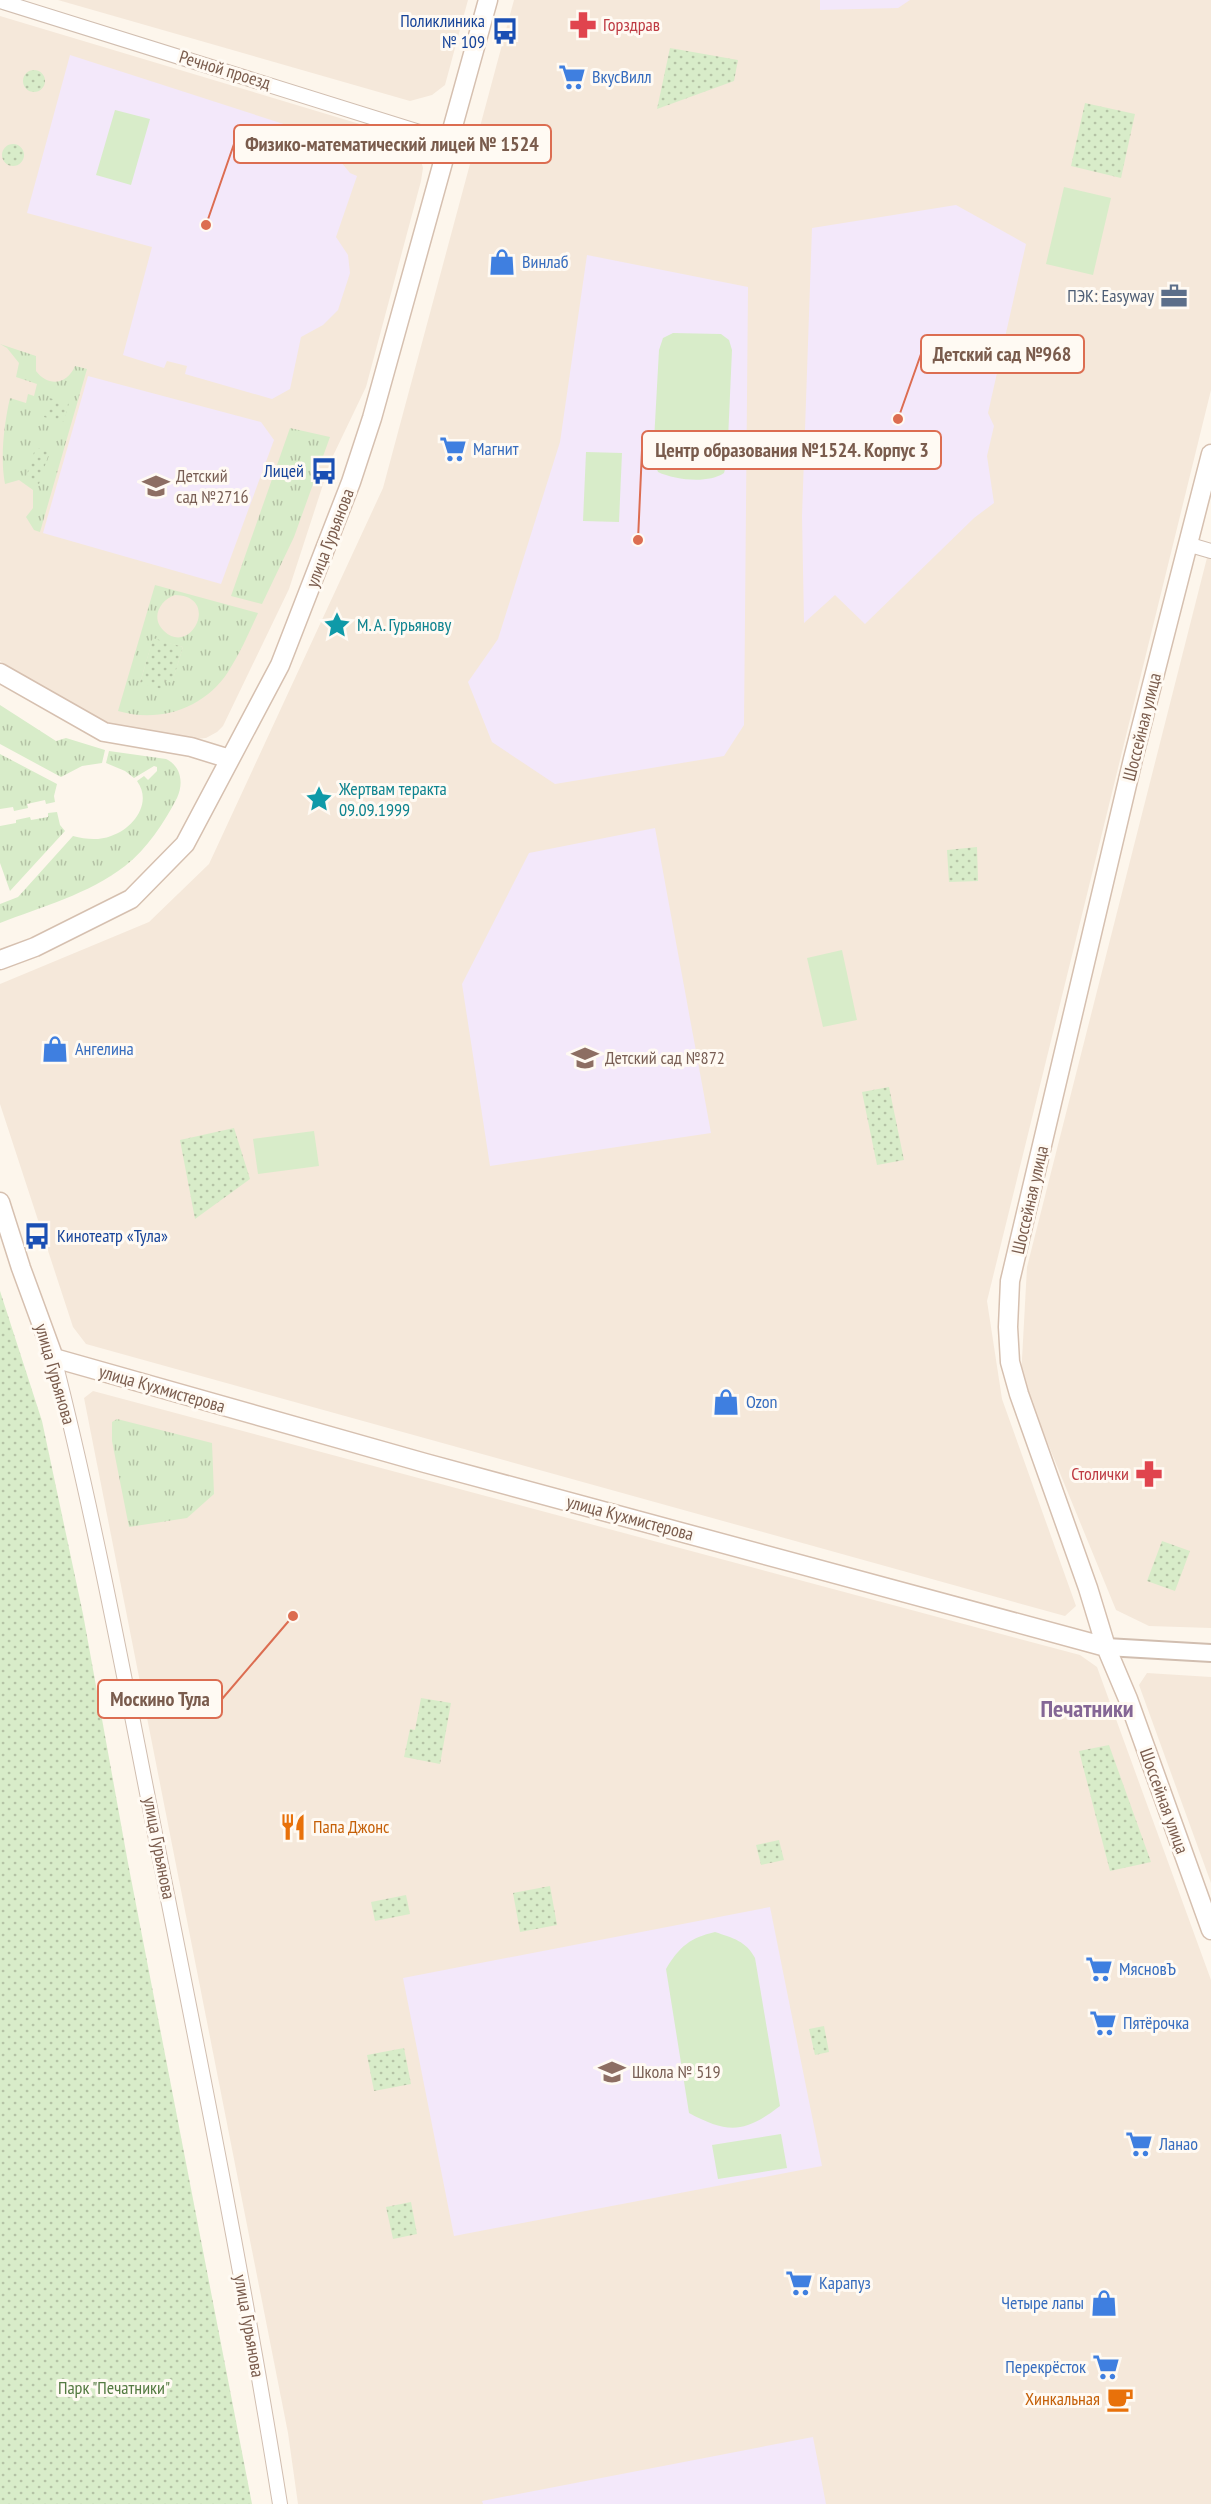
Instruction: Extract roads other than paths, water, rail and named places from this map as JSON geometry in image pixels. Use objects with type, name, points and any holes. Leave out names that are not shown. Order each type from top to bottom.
[{"type":"main road","name":"улица Гурьянова","points":[[0,960],[35,947],[131,899],[185,844],[280,665],[351,482],[378,398],[488,0]]},
{"type":"main road","name":"Шоссейная улица","points":[[1211,454],[1134,759],[1010,1281],[1008,1327],[1010,1362],[1106,1647],[1128,1699],[1211,1930]]},
{"type":"main road","points":[[0,673],[104,732],[191,747],[230,759]]},
{"type":"main road","name":"улица Гурьянова","points":[[0,1202],[54,1358]]},
{"type":"main road","name":"улица Кухмистерова","points":[[54,1358],[414,1460],[1106,1647]]},
{"type":"street","name":"Речной проезд","points":[[0,2],[448,141]]},
{"type":"street","points":[[1187,544],[1211,551]]},
{"type":"street","name":"улица Гурьянова","points":[[54,1358],[97,1544],[140,1750],[211,2115],[280,2504]]},
{"type":"street","name":"улица Кухмистерова","points":[[1106,1647],[1211,1653]]},
{"type":"place","name":"Горздрав","points":[[583,25]]},
{"type":"place","name":"Поликлиника № 109","points":[[505,31]]},
{"type":"place","name":"ВкусВилл","points":[[572,77]]},
{"type":"place","name":"Физико-математический лицей № 1524","points":[[206,225]]},
{"type":"place","name":"Винлаб","points":[[502,262]]},
{"type":"place","name":"ПЭК: Easyway","points":[[1174,296]]},
{"type":"place","name":"Детский сад №968","points":[[898,419]]},
{"type":"place","name":"Магнит","points":[[453,449]]},
{"type":"place","name":"Лицей","points":[[324,471]]},
{"type":"place","name":"Детский сад №2716","points":[[156,486]]},
{"type":"place","name":"Центр образования №1524. Корпус 3","points":[[638,540]]},
{"type":"place","name":"М. А. Гурьянову","points":[[337,625]]},
{"type":"place","name":"Жертвам теракта 09.09.1999","points":[[319,799]]},
{"type":"place","name":"Ангелина","points":[[55,1049]]},
{"type":"place","name":"Детский сад №872","points":[[585,1058]]},
{"type":"place","name":"Кинотеатр «Тула»","points":[[37,1236]]},
{"type":"place","name":"Ozon","points":[[726,1402]]},
{"type":"place","name":"Столички","points":[[1149,1474]]},
{"type":"place","name":"Москино Тула","points":[[293,1616]]},
{"type":"place","name":"Папа Джонс","points":[[293,1827]]},
{"type":"place","name":"МясновЪ","points":[[1099,1969]]},
{"type":"place","name":"Пятёрочка","points":[[1103,2023]]},
{"type":"place","name":"Школа № 519","points":[[612,2072]]},
{"type":"place","name":"Ланао","points":[[1139,2144]]},
{"type":"place","name":"Карапуз","points":[[799,2283]]},
{"type":"place","name":"Четыре лапы","points":[[1104,2303]]},
{"type":"place","name":"Перекрёсток","points":[[1106,2367]]},
{"type":"place","name":"Хинкальная","points":[[1120,2399]]},
{"type":"district","name":"Печатники","points":[[1087,1709]]},
{"type":"park label","name":"Парк \"Печатники\"","points":[[114,2388]]}]
